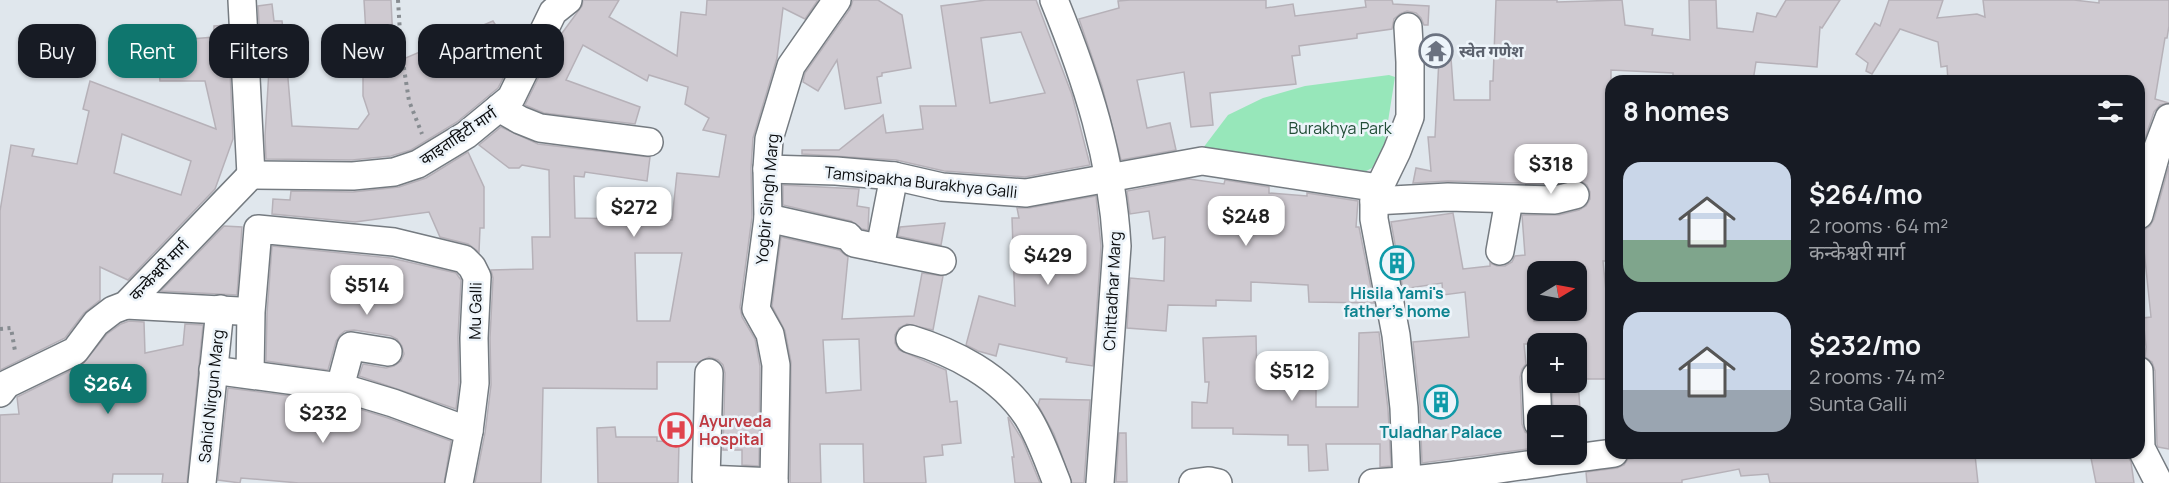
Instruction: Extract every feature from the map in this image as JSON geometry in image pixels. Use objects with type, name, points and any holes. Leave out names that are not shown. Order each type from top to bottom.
[{"type":"street","points":[[242,0],[251,175]]},
{"type":"street","name":"काइताहिटी मार्ग","points":[[251,175],[352,176],[394,172],[418,164],[466,135],[511,98],[553,12],[568,0]]},
{"type":"street","name":"Yogbir Singh Marg","points":[[774,482],[776,365],[770,334],[756,309],[768,218],[769,139],[791,66],[837,0]]},
{"type":"street","name":"Chittadhar Marg","points":[[1054,0],[1088,86],[1099,123],[1115,213],[1117,246],[1100,483]]},
{"type":"street","points":[[1407,482],[1404,408],[1396,335],[1374,219],[1377,194],[1410,117],[1408,27]]},
{"type":"street","points":[[500,108],[540,128],[649,142]]},
{"type":"street","points":[[2145,194],[2169,118]]},
{"type":"street","name":"Tamsipakha Burakhya Galli","points":[[767,169],[836,171],[894,176],[942,187],[1026,193],[1202,161],[1377,194],[1509,200],[1555,200],[1575,195]]},
{"type":"street","name":"कन्केश्वरी मार्ग","points":[[10,385],[75,351],[96,323],[113,310],[126,305],[251,175]]},
{"type":"street","points":[[880,248],[894,176]]},
{"type":"street","points":[[1500,251],[1509,200]]},
{"type":"street","points":[[768,218],[848,236],[854,243],[942,261]]},
{"type":"street","name":"Mu Galli","points":[[251,312],[258,229],[394,242],[464,259],[472,267],[477,277],[474,338],[475,383],[459,483]]},
{"type":"street","points":[[126,305],[251,312],[250,374]]},
{"type":"street","name":"Sahid Nirgun Marg","points":[[202,483],[220,309]]},
{"type":"street","points":[[910,339],[931,345],[959,358],[980,371],[1013,399],[1027,416],[1057,483]]},
{"type":"street","points":[[340,387],[351,346],[388,352]]},
{"type":"street","points":[[213,370],[250,374],[288,382],[340,387],[393,403],[469,431]]},
{"type":"street","points":[[709,373],[706,479],[774,482]]},
{"type":"street","points":[[2145,456],[2159,483]]},
{"type":"street","points":[[1557,465],[1571,471],[1605,457]]},
{"type":"street","points":[[1373,483],[1407,482],[1478,473],[1527,461]]},
{"type":"street","points":[[1193,483],[1209,481],[1218,483]]},
{"type":"path","points":[[398,0],[401,49],[409,101],[431,156]]},
{"type":"path","points":[[0,329],[11,328],[10,385]]},
{"type":"green space","name":"Burakhya Park","points":[[1389,75],[1395,77],[1384,147],[1372,168],[1353,178],[1197,156],[1228,115],[1263,98],[1305,86]]},
{"type":"building","points":[[364,0],[391,0],[392,24],[365,24]]},
{"type":"building","points":[[583,0],[619,0],[609,17],[677,56],[681,12],[706,15],[707,0],[818,0],[805,19],[783,8],[777,58],[753,138],[752,217],[740,307],[742,317],[755,339],[760,366],[759,466],[742,465],[742,450],[723,450],[725,373],[723,365],[718,360],[709,357],[699,362],[657,362],[657,389],[543,388],[541,483],[475,483],[485,433],[491,385],[490,338],[493,278],[491,270],[533,269],[532,237],[550,237],[549,170],[522,165],[519,168],[509,168],[479,145],[501,127],[538,144],[650,157],[647,181],[585,172],[584,177],[574,176],[575,218],[672,220],[677,173],[719,177],[726,135],[703,130],[709,118],[685,104],[688,87],[649,75],[647,81],[583,45],[566,80],[640,107],[635,124],[544,113],[525,105],[538,78],[564,78],[564,30],[582,6]],"holes":[[[635,253],[682,253],[670,321],[637,321]]]},
{"type":"building","points":[[853,0],[878,0],[902,15],[911,68],[882,73],[882,76],[877,77],[881,103],[845,109],[837,60],[818,91],[803,82],[805,73],[850,9]]},
{"type":"building","points":[[986,0],[1036,0],[1072,95],[1090,165],[1025,177],[944,171],[896,160],[802,154],[802,150],[839,150],[883,115],[886,133],[923,129],[920,106],[956,106],[941,6]],"holes":[[[1021,32],[1045,93],[990,103],[981,38]]]},
{"type":"building","points":[[1266,0],[1266,8],[1293,4],[1295,16],[1366,7],[1365,0],[1392,0],[1393,4],[1429,6],[1428,25],[1424,25],[1416,13],[1407,11],[1394,19],[1392,29],[1357,34],[1357,38],[1299,46],[1300,55],[1292,56],[1296,84],[1210,93],[1213,125],[1191,127],[1184,72],[1137,80],[1147,128],[1170,123],[1176,150],[1121,160],[1102,86],[1079,19],[1119,8],[1118,1]]},
{"type":"building","points":[[1496,0],[1557,0],[1557,2],[1622,0],[1625,25],[1653,29],[1652,35],[1690,40],[1689,0],[1716,0],[1717,28],[1753,32],[1757,13],[1776,17],[1786,0],[1840,0],[1822,28],[1820,27],[1817,67],[1756,62],[1754,75],[1673,75],[1673,73],[1611,70],[1611,75],[1605,75],[1605,261],[1603,261],[1605,379],[1587,379],[1587,333],[1527,333],[1527,344],[1524,344],[1526,364],[1520,377],[1522,424],[1527,433],[1527,449],[1422,463],[1420,406],[1413,342],[1469,337],[1465,292],[1443,295],[1442,283],[1403,289],[1391,222],[1453,213],[1463,269],[1490,266],[1490,263],[1505,266],[1512,262],[1515,256],[1525,255],[1522,215],[1559,215],[1579,210],[1586,206],[1590,199],[1587,185],[1579,180],[1553,184],[1448,181],[1413,183],[1416,168],[1431,171],[1428,137],[1435,137],[1439,58],[1451,58],[1454,100],[1490,100],[1490,81],[1493,81]]},
{"type":"building","points":[[1889,0],[1943,0],[1937,18],[1977,14],[1985,17],[1983,0],[2074,0],[2099,3],[2099,0],[2169,0],[2169,26],[2155,99],[2169,103],[2160,105],[2154,112],[2145,138],[2145,75],[1948,75],[1947,66],[1941,67],[1938,42],[1900,29],[1872,74],[1866,71],[1868,63],[1856,54],[1875,23],[1880,26]]},
{"type":"building","points":[[272,4],[274,21],[282,21],[282,24],[259,24],[258,6]]},
{"type":"building","points":[[209,37],[209,78],[230,78],[233,139],[215,189],[128,280],[100,267],[100,300],[84,313],[65,338],[0,370],[0,211],[11,145],[34,149],[32,156],[77,164],[89,111],[83,109],[90,81],[216,129],[205,81],[160,81],[160,78],[197,78],[197,38]],"holes":[[[122,134],[191,161],[181,195],[114,173]]]},
{"type":"building","points":[[418,53],[418,78],[503,78],[498,88],[457,122],[411,150],[391,156],[352,160],[266,159],[268,78],[288,78],[292,126],[358,129],[369,114],[363,96],[363,78],[406,78],[406,58]]},
{"type":"building","points":[[468,152],[484,187],[484,228],[480,228],[479,252],[468,244],[440,237],[429,212],[355,222],[272,214],[273,199],[290,200],[291,191],[353,192],[399,187],[426,178]]},
{"type":"building","points":[[2169,166],[2169,449],[2158,447],[2157,444],[2155,371],[2152,362],[2145,357],[2145,318],[2151,317],[2145,260],[2145,229],[2154,219]]},
{"type":"building","points":[[1189,179],[1224,184],[1225,180],[1269,187],[1269,193],[1307,196],[1307,193],[1358,201],[1356,227],[1359,227],[1374,303],[1309,302],[1308,285],[1251,282],[1251,301],[1216,300],[1216,306],[1168,305],[1166,331],[1127,328],[1130,278],[1164,281],[1165,237],[1153,239],[1149,211],[1130,214],[1127,191]]},
{"type":"building","points":[[783,185],[859,189],[857,206],[869,208],[868,230],[862,229],[851,221],[783,205]]},
{"type":"building","points":[[1096,196],[1101,246],[1093,366],[1066,362],[1067,358],[999,344],[996,356],[966,345],[979,296],[1015,306],[1012,218],[1019,218],[1017,208],[1029,208]]},
{"type":"building","points":[[945,223],[941,245],[898,236],[900,227]]},
{"type":"building","points":[[224,226],[242,227],[237,295],[161,291]]},
{"type":"building","points":[[781,237],[839,250],[848,257],[842,319],[914,316],[922,273],[943,276],[933,330],[907,324],[899,328],[895,335],[895,343],[899,350],[946,370],[950,402],[957,401],[961,443],[942,445],[943,455],[924,457],[926,483],[864,483],[863,444],[820,444],[821,483],[790,483],[791,362],[785,331],[772,306]],"holes":[[[859,339],[861,390],[826,393],[823,340]]]},
{"type":"building","points":[[272,246],[391,258],[456,273],[461,280],[458,337],[459,382],[456,409],[359,376],[363,364],[386,368],[401,361],[404,354],[402,346],[397,339],[391,336],[354,330],[345,331],[336,341],[328,370],[266,361]]},
{"type":"building","points":[[129,321],[144,322],[145,353],[183,345],[185,324],[203,325],[187,483],[162,483],[163,474],[113,474],[112,483],[0,483],[0,415],[19,414],[17,397],[82,365],[107,334]]},
{"type":"building","points":[[1379,332],[1388,409],[1391,466],[1380,467],[1380,444],[1326,444],[1328,470],[1309,471],[1308,445],[1288,445],[1288,435],[1233,434],[1233,428],[1192,428],[1192,402],[1207,403],[1209,382],[1205,382],[1203,338],[1256,336],[1257,384],[1316,382],[1316,407],[1358,407],[1359,333]]},
{"type":"building","points":[[228,388],[337,402],[451,441],[444,483],[299,483],[241,478],[240,483],[218,480]]},
{"type":"building","points":[[1552,393],[1579,393],[1580,405],[1553,405]]},
{"type":"building","points":[[1040,399],[1090,400],[1084,483],[1072,483],[1054,434],[1038,405]]},
{"type":"building","points":[[1008,417],[1022,439],[1040,483],[1015,483]]},
{"type":"building","points":[[615,427],[616,437],[657,437],[657,441],[679,442],[678,483],[598,483],[597,428]]},
{"type":"building","points":[[1119,433],[1126,433],[1127,482],[1116,482]]},
{"type":"building","points":[[1628,459],[1975,459],[1978,483],[1770,483],[1768,474],[1741,476],[1739,469],[1682,480],[1682,483],[1587,483],[1586,472],[1624,465]]},
{"type":"building","points":[[2091,459],[2129,459],[2134,483],[2096,483]]},
{"type":"place","name":"स्वेत गणेश","points":[[1436,51]]},
{"type":"place","name":"Hisila Yami's father's home","points":[[1397,263]]},
{"type":"place","name":"Tuladhar Palace","points":[[1441,402]]},
{"type":"place","name":"Ayurveda Hospital","points":[[676,430]]}]
